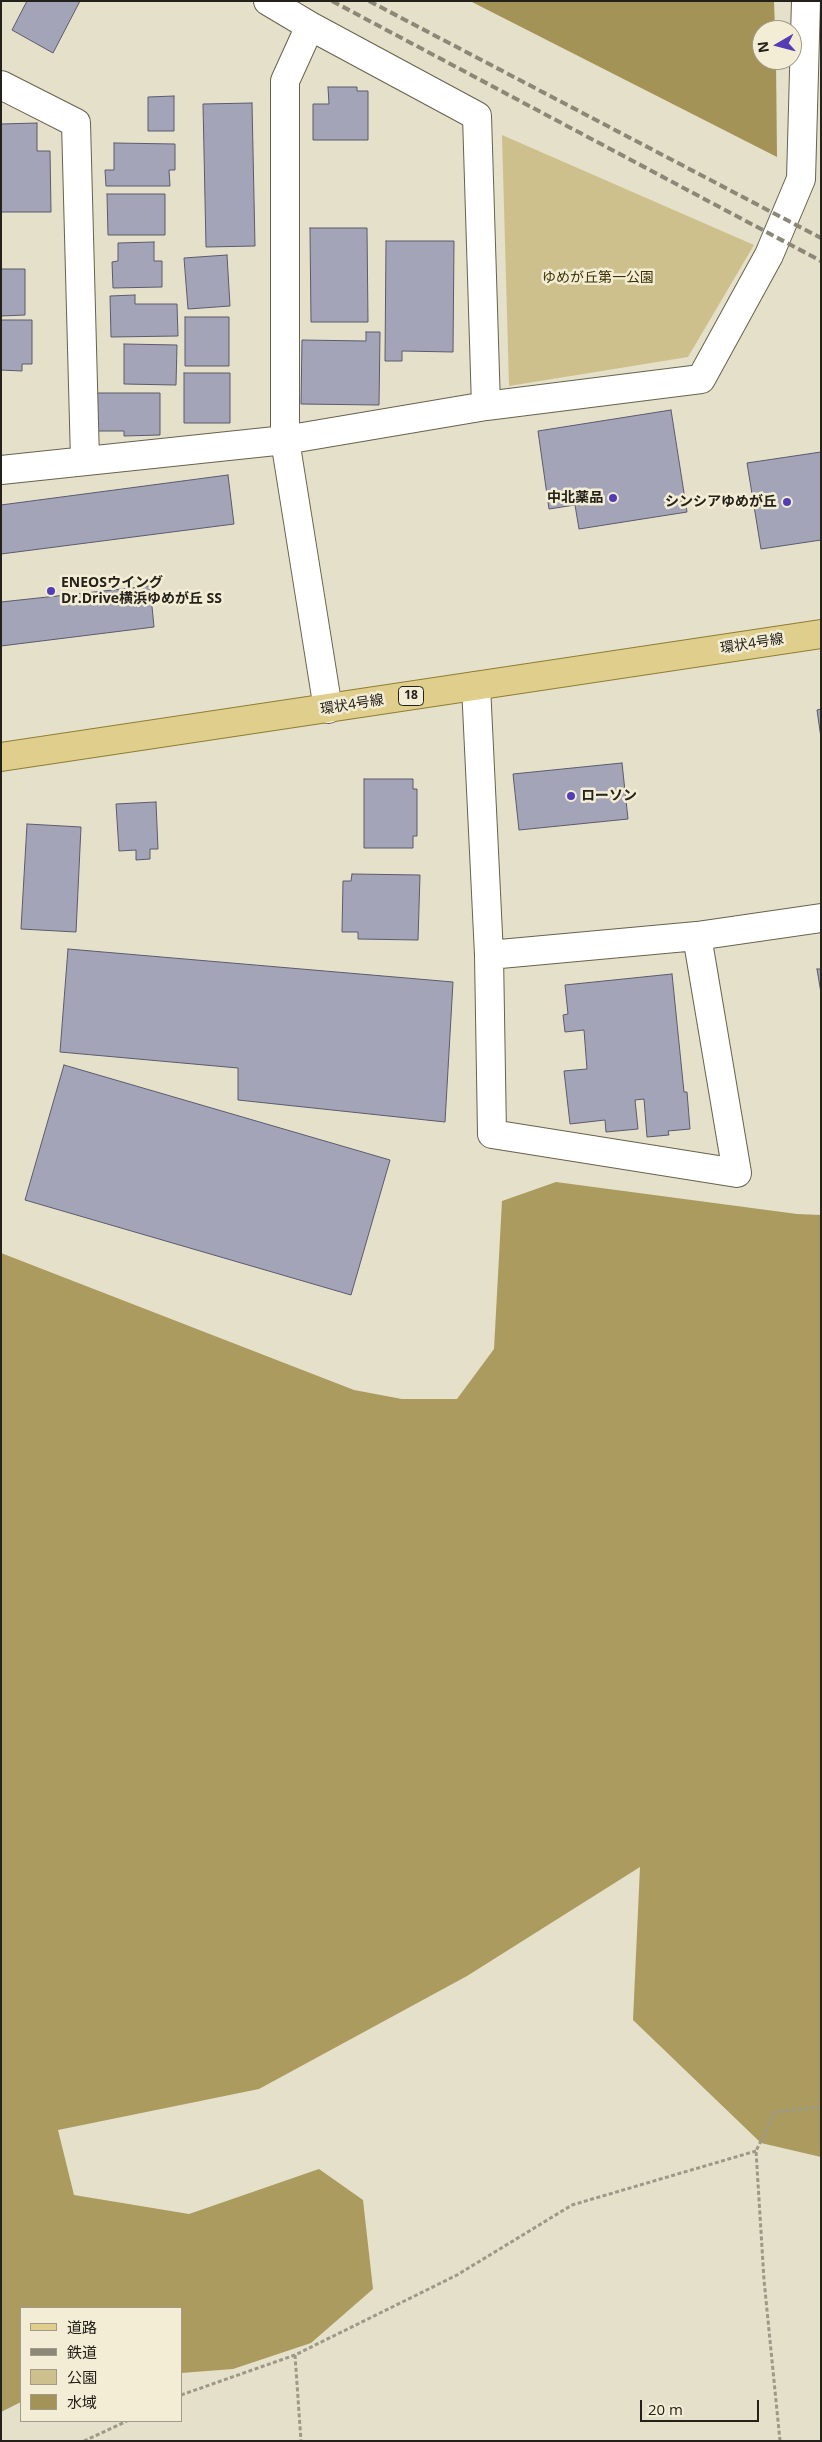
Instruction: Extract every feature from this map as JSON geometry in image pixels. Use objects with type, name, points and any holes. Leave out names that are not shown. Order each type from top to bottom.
[{"type":"main road","name":"環状4号線","points":[[1,757],[821,634]]},
{"type":"street","points":[[268,1],[310,26],[477,116],[486,406]]},
{"type":"street","points":[[1,470],[285,440],[486,406],[701,379],[769,255],[801,179],[806,1]]},
{"type":"street","points":[[310,26],[285,81],[285,440],[328,709]]},
{"type":"street","points":[[1,84],[76,123],[85,460]]},
{"type":"street","points":[[476,686],[489,956],[492,1134],[737,1173],[697,936]]},
{"type":"street","points":[[489,956],[697,936],[821,918]]},
{"type":"path","points":[[780,2441],[764,2280],[756,2151],[775,2112],[821,2107]]},
{"type":"path","points":[[182,2396],[295,2355],[457,2276],[572,2205],[756,2151]]},
{"type":"path","points":[[295,2355],[300,2441]]},
{"type":"path","points":[[84,2441],[125,2422]]},
{"type":"green space","name":"ゆめが丘第一公園","points":[[502,135],[754,245],[688,357],[509,386]]},
{"type":"shaded area","points":[[556,1182],[797,1214],[821,1215],[821,2157],[761,2143],[633,2020],[640,1867],[467,1976],[259,2089],[58,2130],[74,2195],[189,2214],[319,2169],[363,2200],[373,2289],[311,2343],[233,2369],[182,2373],[182,2307],[20,2307],[20,2402],[1,2412],[1,1253],[354,1390],[402,1399],[457,1399],[494,1349],[502,1201]]},
{"type":"water","points":[[470,1],[774,1],[775,20],[752,20],[752,70],[776,70],[777,157]]},
{"type":"building","points":[[27,1],[80,1],[53,53],[12,30]]},
{"type":"building","points":[[328,87],[357,87],[357,91],[368,91],[368,140],[313,140],[313,104],[329,104]]},
{"type":"building","points":[[174,96],[174,131],[148,131],[148,97]]},
{"type":"building","points":[[252,103],[255,246],[206,247],[203,104]]},
{"type":"building","points":[[37,123],[37,151],[50,151],[51,212],[1,212],[1,124]]},
{"type":"building","points":[[114,143],[175,144],[175,170],[169,170],[170,186],[106,186],[105,170],[114,170]]},
{"type":"building","points":[[107,194],[165,194],[165,235],[108,235]]},
{"type":"building","points":[[310,228],[367,228],[368,322],[311,322]]},
{"type":"building","points":[[386,241],[454,241],[453,352],[402,351],[402,361],[385,361]]},
{"type":"building","points":[[154,242],[154,261],[162,261],[162,287],[113,288],[112,262],[118,261],[118,243]]},
{"type":"building","points":[[227,255],[230,306],[188,309],[184,258]]},
{"type":"building","points":[[1,269],[25,269],[25,315],[1,316]]},
{"type":"building","points":[[135,295],[135,304],[177,304],[178,336],[111,337],[110,296]]},
{"type":"building","points":[[185,317],[229,317],[229,366],[185,366]]},
{"type":"building","points":[[1,320],[32,320],[32,364],[22,364],[22,371],[1,370]]},
{"type":"building","points":[[366,332],[380,332],[379,405],[301,404],[302,340],[366,341]]},
{"type":"building","points":[[124,344],[177,345],[176,385],[124,384]]},
{"type":"building","points":[[184,373],[230,373],[230,423],[184,423]]},
{"type":"building","points":[[96,393],[160,393],[160,435],[124,436],[124,431],[96,431]]},
{"type":"building","points":[[671,410],[687,512],[579,529],[575,505],[549,509],[538,431]]},
{"type":"building","name":"シンシアゆめが丘","points":[[821,452],[821,540],[761,549],[747,463]]},
{"type":"building","points":[[228,475],[234,524],[1,554],[1,505]]},
{"type":"building","points":[[150,586],[154,627],[1,646],[1,602]]},
{"type":"building","points":[[821,709],[821,738],[817,710]]},
{"type":"building","name":"ローソン","points":[[622,763],[628,819],[519,830],[513,774]]},
{"type":"building","points":[[364,779],[413,779],[413,789],[417,789],[417,836],[413,836],[413,848],[364,848]]},
{"type":"building","points":[[156,802],[158,849],[150,849],[150,859],[136,860],[136,850],[119,851],[116,804]]},
{"type":"building","points":[[27,824],[81,827],[76,932],[21,929]]},
{"type":"building","points":[[352,874],[420,875],[418,940],[358,939],[358,932],[342,932],[343,881],[351,881]]},
{"type":"building","points":[[68,949],[453,982],[445,1122],[238,1100],[238,1068],[60,1052]]},
{"type":"building","points":[[817,969],[821,969],[821,993]]},
{"type":"building","points":[[672,974],[684,1092],[687,1092],[690,1129],[668,1131],[669,1135],[647,1137],[644,1099],[635,1100],[638,1129],[606,1132],[605,1120],[570,1124],[564,1071],[587,1069],[584,1030],[565,1032],[563,1015],[568,1014],[565,985]]},
{"type":"building","points":[[64,1065],[390,1160],[351,1295],[25,1200]]},
{"type":"railway","points":[[332,1],[821,261]]},
{"type":"railway","points":[[369,1],[821,238]]},
{"type":"place","name":"中北薬品","points":[[613,498]]},
{"type":"place","name":"シンシアゆめが丘","points":[[787,502]]},
{"type":"place","name":"ENEOSウイング Dr.Drive横浜ゆめが丘 SS","points":[[51,591]]},
{"type":"place","name":"ローソン","points":[[571,796]]}]
